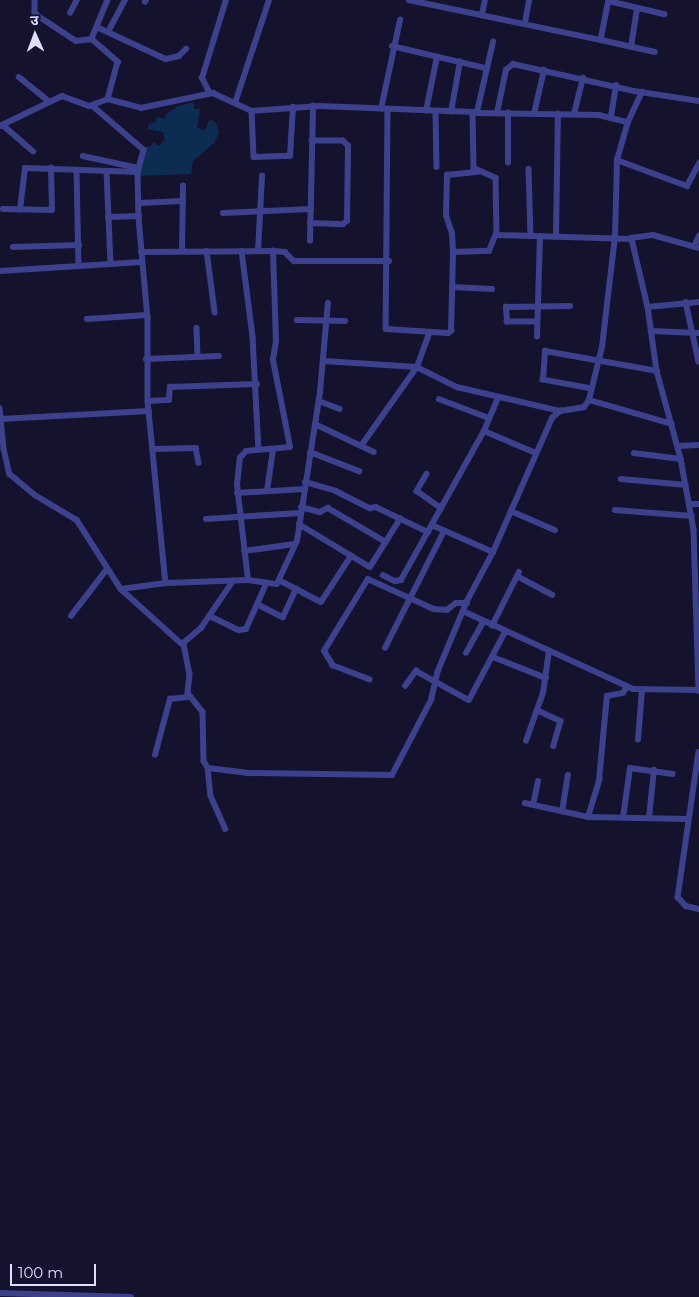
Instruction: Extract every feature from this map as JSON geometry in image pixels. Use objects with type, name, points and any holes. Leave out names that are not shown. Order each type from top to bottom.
[{"type":"street","points":[[35,0],[36,15],[76,41],[92,39],[118,62],[108,99]]},
{"type":"street","points":[[70,13],[77,0]]},
{"type":"street","points":[[92,39],[108,0]]},
{"type":"street","points":[[108,32],[125,0]]},
{"type":"street","points":[[210,94],[202,78],[226,0]]},
{"type":"street","points":[[235,103],[269,0]]},
{"type":"street","points":[[409,0],[441,3],[482,14],[655,52]]},
{"type":"street","points":[[482,14],[485,0]]},
{"type":"street","points":[[524,23],[529,0]]},
{"type":"street","points":[[601,40],[609,1],[664,14]]},
{"type":"street","points":[[631,47],[638,8]]},
{"type":"street","points":[[400,20],[392,46],[384,109],[389,260],[386,329],[430,332],[451,331],[452,252],[451,228],[446,216],[447,175],[478,172],[496,178],[496,234],[489,251],[452,252]]},
{"type":"street","points":[[97,27],[166,59],[179,56],[186,49]]},
{"type":"street","points":[[478,172],[474,165],[475,112],[493,42]]},
{"type":"street","points":[[392,46],[485,68]]},
{"type":"street","points":[[426,111],[437,57]]},
{"type":"street","points":[[450,112],[460,62]]},
{"type":"street","points":[[497,113],[508,66],[544,70],[642,92],[699,101]]},
{"type":"street","points":[[534,114],[544,70]]},
{"type":"street","points":[[19,77],[49,101]]},
{"type":"street","points":[[574,114],[583,78]]},
{"type":"street","points":[[612,117],[616,86]]},
{"type":"street","points":[[324,361],[417,367],[448,384],[498,398],[560,411],[580,409],[589,400],[599,361],[615,237],[617,160],[628,122],[642,92]]},
{"type":"street","points":[[93,106],[108,99],[139,108],[210,94],[252,110],[313,106],[436,112],[574,114],[612,117],[628,122]]},
{"type":"street","points":[[33,151],[2,126],[49,101],[65,96],[93,106],[143,147],[138,170],[141,252],[148,315],[146,359],[148,401],[166,583]]},
{"type":"street","points":[[310,241],[313,106]]},
{"type":"street","points":[[252,110],[254,157],[290,156],[293,107]]},
{"type":"street","points":[[436,112],[437,166]]},
{"type":"street","points":[[508,113],[508,163]]},
{"type":"street","points":[[556,238],[558,114]]},
{"type":"street","points":[[310,223],[343,224],[347,221],[348,146],[343,141],[312,141]]},
{"type":"street","points":[[83,156],[138,170]]},
{"type":"street","points":[[617,160],[687,186],[699,163]]},
{"type":"street","points":[[20,210],[24,170],[52,168],[107,172],[138,170]]},
{"type":"street","points":[[3,210],[52,210],[52,168]]},
{"type":"street","points":[[529,168],[531,236]]},
{"type":"street","points":[[78,171],[79,265]]},
{"type":"street","points":[[107,172],[110,264]]},
{"type":"street","points":[[258,251],[262,176]]},
{"type":"street","points":[[182,252],[183,186]]},
{"type":"street","points":[[139,203],[183,201]]},
{"type":"street","points":[[223,213],[311,209]]},
{"type":"street","points":[[108,217],[139,216]]},
{"type":"street","points":[[496,234],[556,238],[631,238],[653,235],[697,247],[699,236]]},
{"type":"street","points":[[537,337],[540,237]]},
{"type":"street","points":[[463,611],[483,622],[627,687],[642,690],[698,690],[698,567],[692,516],[681,458],[657,371],[648,307],[631,238]]},
{"type":"street","points":[[13,247],[79,245]]},
{"type":"street","points":[[207,251],[216,312]]},
{"type":"street","points":[[242,251],[257,384],[259,450]]},
{"type":"street","points":[[141,252],[273,251],[285,252],[294,261],[389,260]]},
{"type":"street","points":[[248,580],[237,493],[240,458],[246,451],[290,447],[273,360],[276,342],[273,251]]},
{"type":"street","points":[[0,270],[142,262]]},
{"type":"street","points":[[452,288],[492,289]]},
{"type":"street","points":[[686,302],[696,332],[699,362]]},
{"type":"street","points":[[648,307],[699,302]]},
{"type":"street","points":[[121,589],[166,583],[248,580],[275,585],[279,580],[295,544],[299,524],[319,401],[328,303]]},
{"type":"street","points":[[538,322],[507,322],[506,308],[570,306]]},
{"type":"street","points":[[87,319],[148,315]]},
{"type":"street","points":[[297,320],[345,321]]},
{"type":"street","points":[[197,328],[198,356]]},
{"type":"street","points":[[651,331],[696,332]]},
{"type":"street","points":[[361,446],[417,367],[430,332]]},
{"type":"street","points":[[592,389],[543,380],[545,352],[657,371]]},
{"type":"street","points":[[146,359],[219,356]]},
{"type":"street","points":[[148,401],[168,400],[170,387],[257,384]]},
{"type":"street","points":[[439,398],[489,418]]},
{"type":"street","points":[[384,575],[400,581],[484,431],[498,398]]},
{"type":"street","points":[[589,400],[672,424]]},
{"type":"street","points":[[319,401],[340,409]]},
{"type":"street","points":[[0,408],[10,474],[35,495],[77,520],[121,589],[184,644],[190,674],[190,697],[203,712],[204,761],[208,768],[211,796],[226,828]]},
{"type":"street","points":[[1,419],[149,411]]},
{"type":"street","points":[[208,768],[247,773],[392,776],[431,700],[436,681],[463,611],[493,552],[552,418],[560,411]]},
{"type":"street","points":[[315,424],[374,452]]},
{"type":"street","points":[[484,431],[536,453]]},
{"type":"street","points":[[678,446],[699,445]]},
{"type":"street","points":[[153,449],[196,448],[199,463]]},
{"type":"street","points":[[267,491],[273,450]]},
{"type":"street","points":[[310,452],[359,471]]},
{"type":"street","points":[[634,453],[681,458]]},
{"type":"street","points":[[427,474],[417,491],[441,508]]},
{"type":"street","points":[[621,479],[686,485]]},
{"type":"street","points":[[306,482],[336,491],[370,508],[376,506],[428,532]]},
{"type":"street","points":[[237,493],[305,489]]},
{"type":"street","points":[[690,504],[699,504]]},
{"type":"street","points":[[206,519],[240,518],[301,510],[320,512],[328,508],[386,542]]},
{"type":"street","points":[[616,510],[692,516]]},
{"type":"street","points":[[511,512],[555,530]]},
{"type":"street","points":[[299,524],[371,567],[400,519]]},
{"type":"street","points":[[432,525],[493,552]]},
{"type":"street","points":[[385,648],[444,531]]},
{"type":"street","points":[[244,551],[295,544]]},
{"type":"street","points":[[279,580],[322,602],[351,556]]},
{"type":"street","points":[[71,616],[107,569]]},
{"type":"street","points":[[492,626],[518,574],[552,595]]},
{"type":"street","points":[[370,680],[332,665],[330,656],[324,651],[368,579],[440,610],[447,610],[456,603],[467,603]]},
{"type":"street","points":[[184,644],[210,616],[232,581]]},
{"type":"street","points":[[210,616],[239,630],[246,629],[259,605],[266,584]]},
{"type":"street","points":[[259,605],[283,617],[296,589]]},
{"type":"street","points":[[466,653],[483,622]]},
{"type":"street","points":[[405,686],[414,671],[469,700],[505,632]]},
{"type":"street","points":[[526,741],[546,678],[549,651]]},
{"type":"street","points":[[493,657],[546,678]]},
{"type":"street","points":[[588,817],[599,780],[607,696],[623,692],[627,687]]},
{"type":"street","points":[[638,740],[642,690]]},
{"type":"street","points":[[155,755],[170,699],[190,697]]},
{"type":"street","points":[[537,710],[561,722],[554,746]]},
{"type":"street","points":[[699,752],[678,897],[686,906],[699,909]]},
{"type":"street","points":[[623,818],[630,768],[674,774]]},
{"type":"street","points":[[649,818],[654,770]]},
{"type":"street","points":[[562,812],[568,775]]},
{"type":"street","points":[[533,805],[538,782]]},
{"type":"street","points":[[525,803],[588,817],[688,819]]},
{"type":"street","points":[[0,1293],[47,1296],[132,1297]]},
{"type":"water","points":[[194,102],[194,109],[200,109],[197,128],[205,130],[210,119],[216,123],[219,133],[214,143],[193,161],[191,174],[137,176],[142,152],[137,145],[149,147],[154,142],[159,146],[165,139],[163,132],[147,129],[149,124],[156,122],[157,117],[165,119],[166,114],[178,106]]}]
